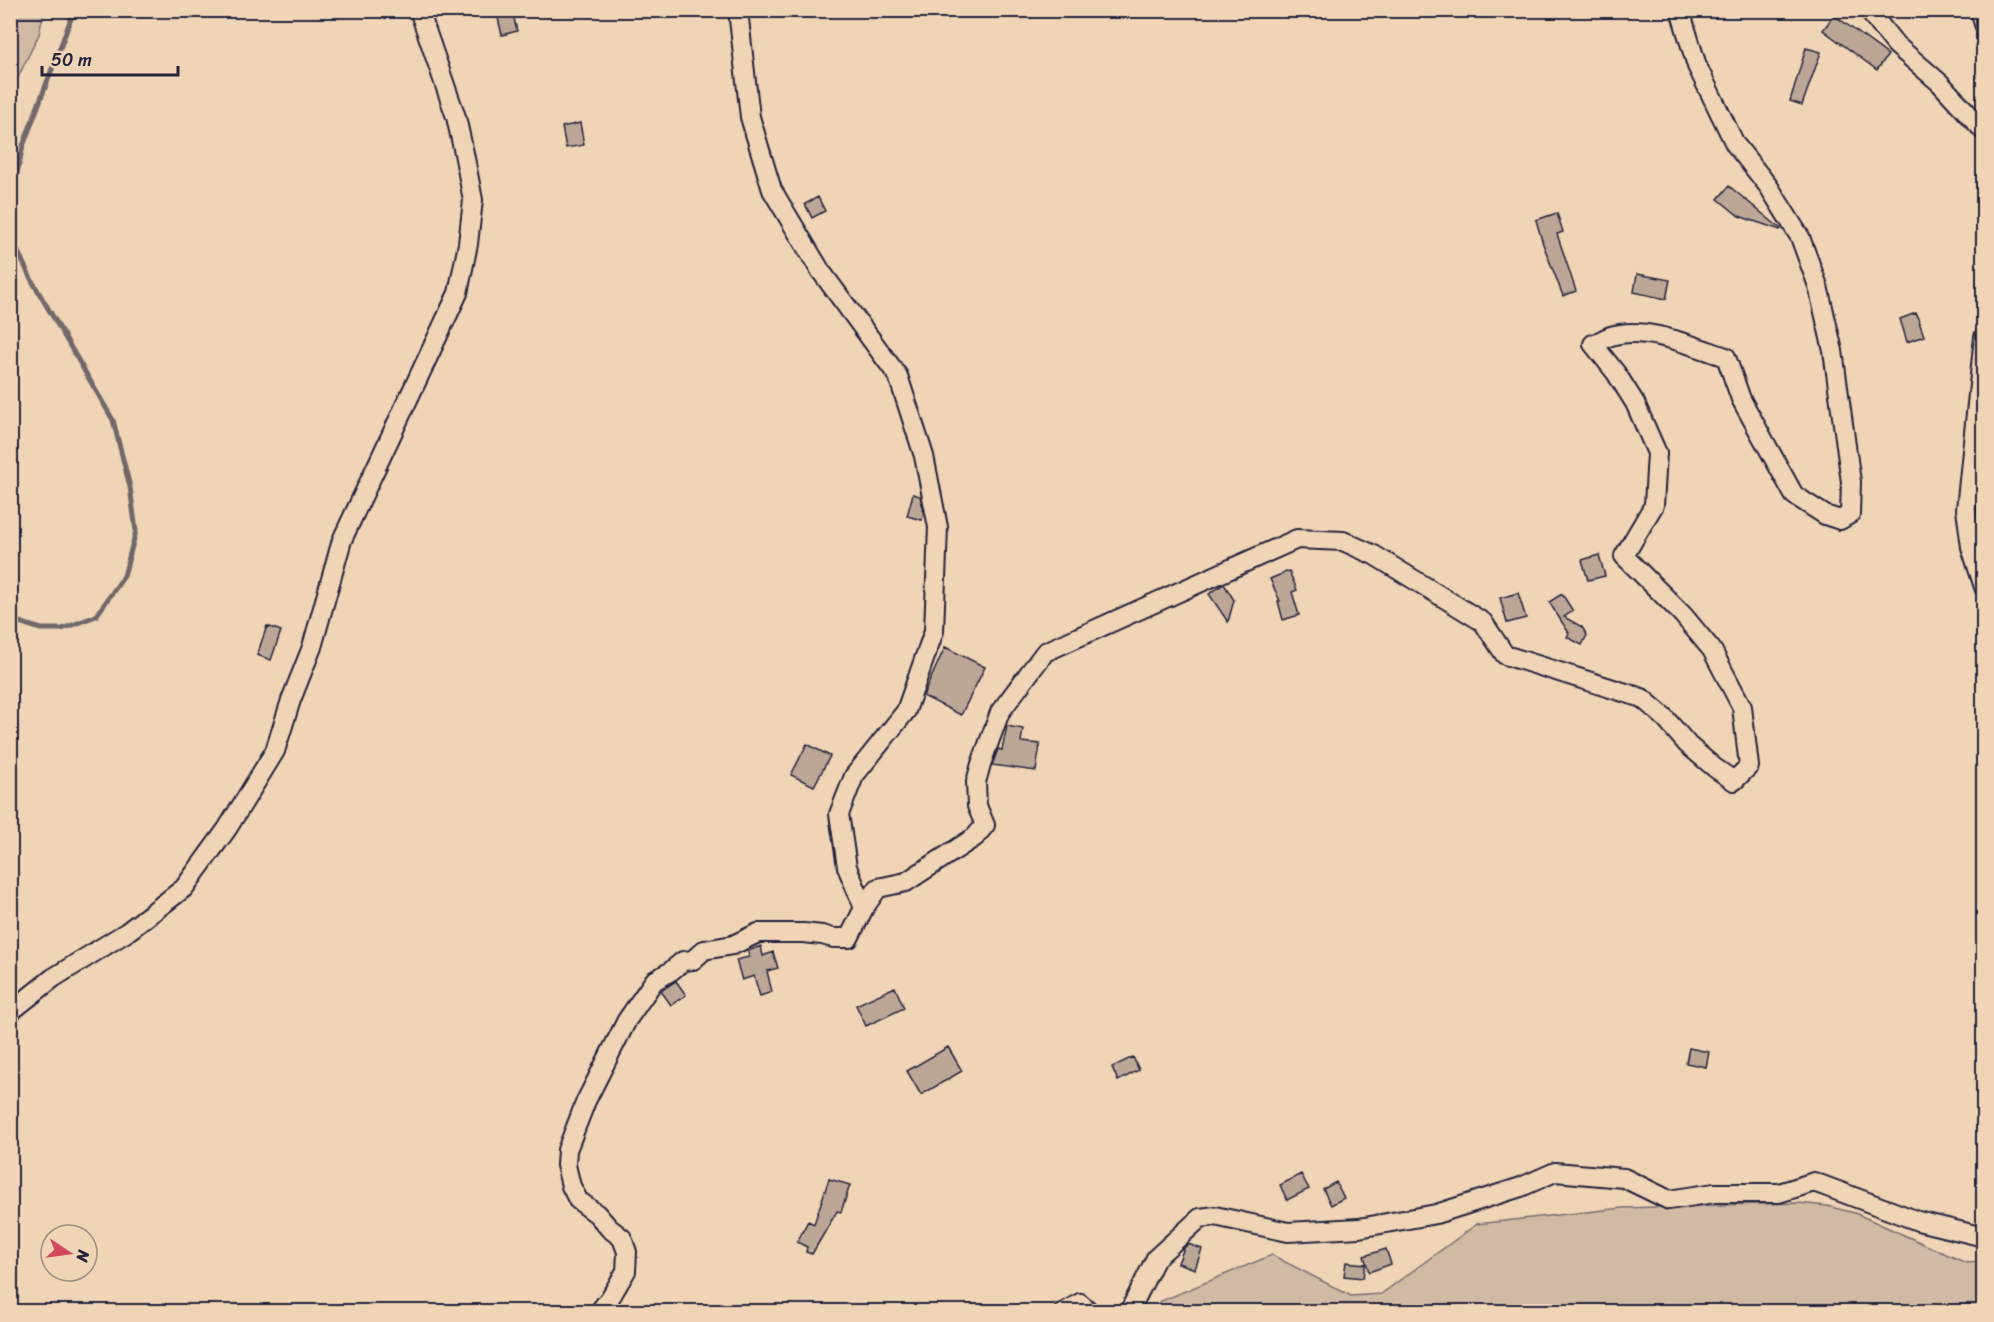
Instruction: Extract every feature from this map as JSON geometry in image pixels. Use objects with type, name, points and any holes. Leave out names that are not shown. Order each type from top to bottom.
[{"type":"street","points":[[10,1012],[53,978],[127,932],[184,888],[227,829],[275,751],[291,700],[312,647],[342,540],[458,293],[468,244],[473,200],[464,153],[456,117],[419,10]]},
{"type":"street","points":[[738,10],[750,117],[772,190],[820,270],[898,376],[924,456],[938,527],[934,631],[906,711],[854,776],[839,814],[847,867],[864,908]]},
{"type":"street","points":[[599,1311],[610,1298],[626,1270],[627,1252],[622,1238],[597,1214],[578,1200],[568,1175],[567,1150],[586,1101],[627,1020],[654,981],[683,961],[693,960],[704,950],[733,945],[758,933],[803,933],[849,938],[864,908],[878,888],[906,882],[975,837],[985,825],[977,806],[976,782],[1000,712],[1045,652],[1297,539],[1343,541],[1374,555],[1483,622],[1505,655],[1642,698],[1688,745],[1714,768],[1734,781],[1749,766],[1742,707],[1712,650],[1683,615],[1624,556],[1654,505],[1657,453],[1635,404],[1616,373],[1593,344],[1612,336],[1634,333],[1678,341],[1726,357],[1741,399],[1794,495],[1825,515],[1840,520],[1850,514],[1851,482],[1833,351],[1818,286],[1800,237],[1769,188],[1735,144],[1698,66],[1680,10]]},
{"type":"street","points":[[1868,10],[1896,45],[1940,83],[1983,131]]},
{"type":"street","points":[[1980,10],[1983,24]]},
{"type":"street","points":[[1983,337],[1966,509],[1971,547],[1983,587]]},
{"type":"street","points":[[1129,1311],[1156,1258],[1200,1218],[1215,1216],[1288,1232],[1359,1228],[1436,1215],[1555,1172],[1624,1178],[1669,1200],[1714,1193],[1779,1193],[1814,1182],[1918,1221],[1983,1237]]},
{"type":"street","points":[[1064,1311],[1080,1303],[1090,1311]]},
{"type":"shaded area","points":[[11,10],[44,11],[39,34],[11,92]]},
{"type":"shaded area","points":[[1798,1203],[1827,1206],[1855,1213],[1966,1263],[1983,1262],[1983,1311],[1154,1312],[1161,1301],[1272,1255],[1351,1296],[1381,1294],[1477,1224],[1622,1208]]},
{"type":"building","points":[[496,10],[512,10],[517,31],[502,35]]},
{"type":"building","points":[[1834,15],[1888,55],[1877,70],[1823,30]]},
{"type":"building","points":[[1806,48],[1821,52],[1802,105],[1790,101]]},
{"type":"building","points":[[580,123],[584,145],[566,148],[562,127]]},
{"type":"building","points":[[1729,186],[1781,229],[1739,216],[1718,199]]},
{"type":"building","points":[[818,197],[825,211],[812,218],[805,204]]},
{"type":"building","points":[[1557,213],[1563,232],[1557,234],[1576,291],[1563,296],[1536,220]]},
{"type":"building","points":[[1637,274],[1670,280],[1666,299],[1634,292]]},
{"type":"building","points":[[1916,313],[1924,336],[1907,342],[1900,319]]},
{"type":"building","points":[[913,494],[920,496],[924,513],[922,520],[907,516]]},
{"type":"building","points":[[1599,555],[1605,576],[1588,580],[1582,560]]},
{"type":"building","points":[[1289,571],[1297,590],[1292,592],[1299,615],[1283,620],[1278,601],[1280,601],[1270,579]]},
{"type":"building","points":[[1224,584],[1234,600],[1228,622],[1209,594]]},
{"type":"building","points":[[1518,593],[1526,618],[1507,623],[1500,598]]},
{"type":"building","points":[[1562,594],[1573,611],[1564,617],[1582,627],[1587,635],[1582,645],[1567,637],[1569,633],[1549,602]]},
{"type":"building","points":[[267,626],[281,631],[271,660],[257,655]]},
{"type":"building","points":[[945,647],[985,667],[961,715],[923,696]]},
{"type":"building","points":[[1007,726],[1023,729],[1021,742],[1040,744],[1036,771],[992,765],[998,749],[1002,750]]},
{"type":"building","points":[[807,744],[830,756],[814,786],[791,775]]},
{"type":"building","points":[[761,946],[763,956],[773,952],[778,968],[767,971],[772,992],[760,996],[754,976],[742,980],[736,960],[749,957],[748,951]]},
{"type":"building","points":[[676,981],[686,995],[671,1005],[661,991]]},
{"type":"building","points":[[895,987],[904,1008],[866,1026],[856,1005]]},
{"type":"building","points":[[948,1047],[962,1071],[921,1095],[907,1071]]},
{"type":"building","points":[[1689,1048],[1709,1052],[1706,1067],[1686,1063]]},
{"type":"building","points":[[1133,1057],[1139,1070],[1118,1081],[1112,1067]]},
{"type":"building","points":[[1301,1174],[1309,1189],[1287,1200],[1280,1185]]},
{"type":"building","points":[[829,1179],[850,1185],[841,1212],[837,1211],[812,1254],[806,1252],[807,1247],[797,1242],[808,1221],[814,1224]]},
{"type":"building","points":[[1336,1182],[1344,1198],[1331,1205],[1323,1189]]},
{"type":"building","points":[[1188,1244],[1202,1249],[1195,1269],[1178,1263]]},
{"type":"building","points":[[1386,1249],[1391,1264],[1369,1272],[1364,1256]]},
{"type":"building","points":[[1346,1262],[1365,1264],[1363,1278],[1344,1276]]},
{"type":"waterway","points":[[10,619],[41,629],[62,629],[96,616],[124,576],[136,531],[130,487],[113,420],[31,279],[11,237],[11,200],[23,146],[72,16],[72,10]]}]
